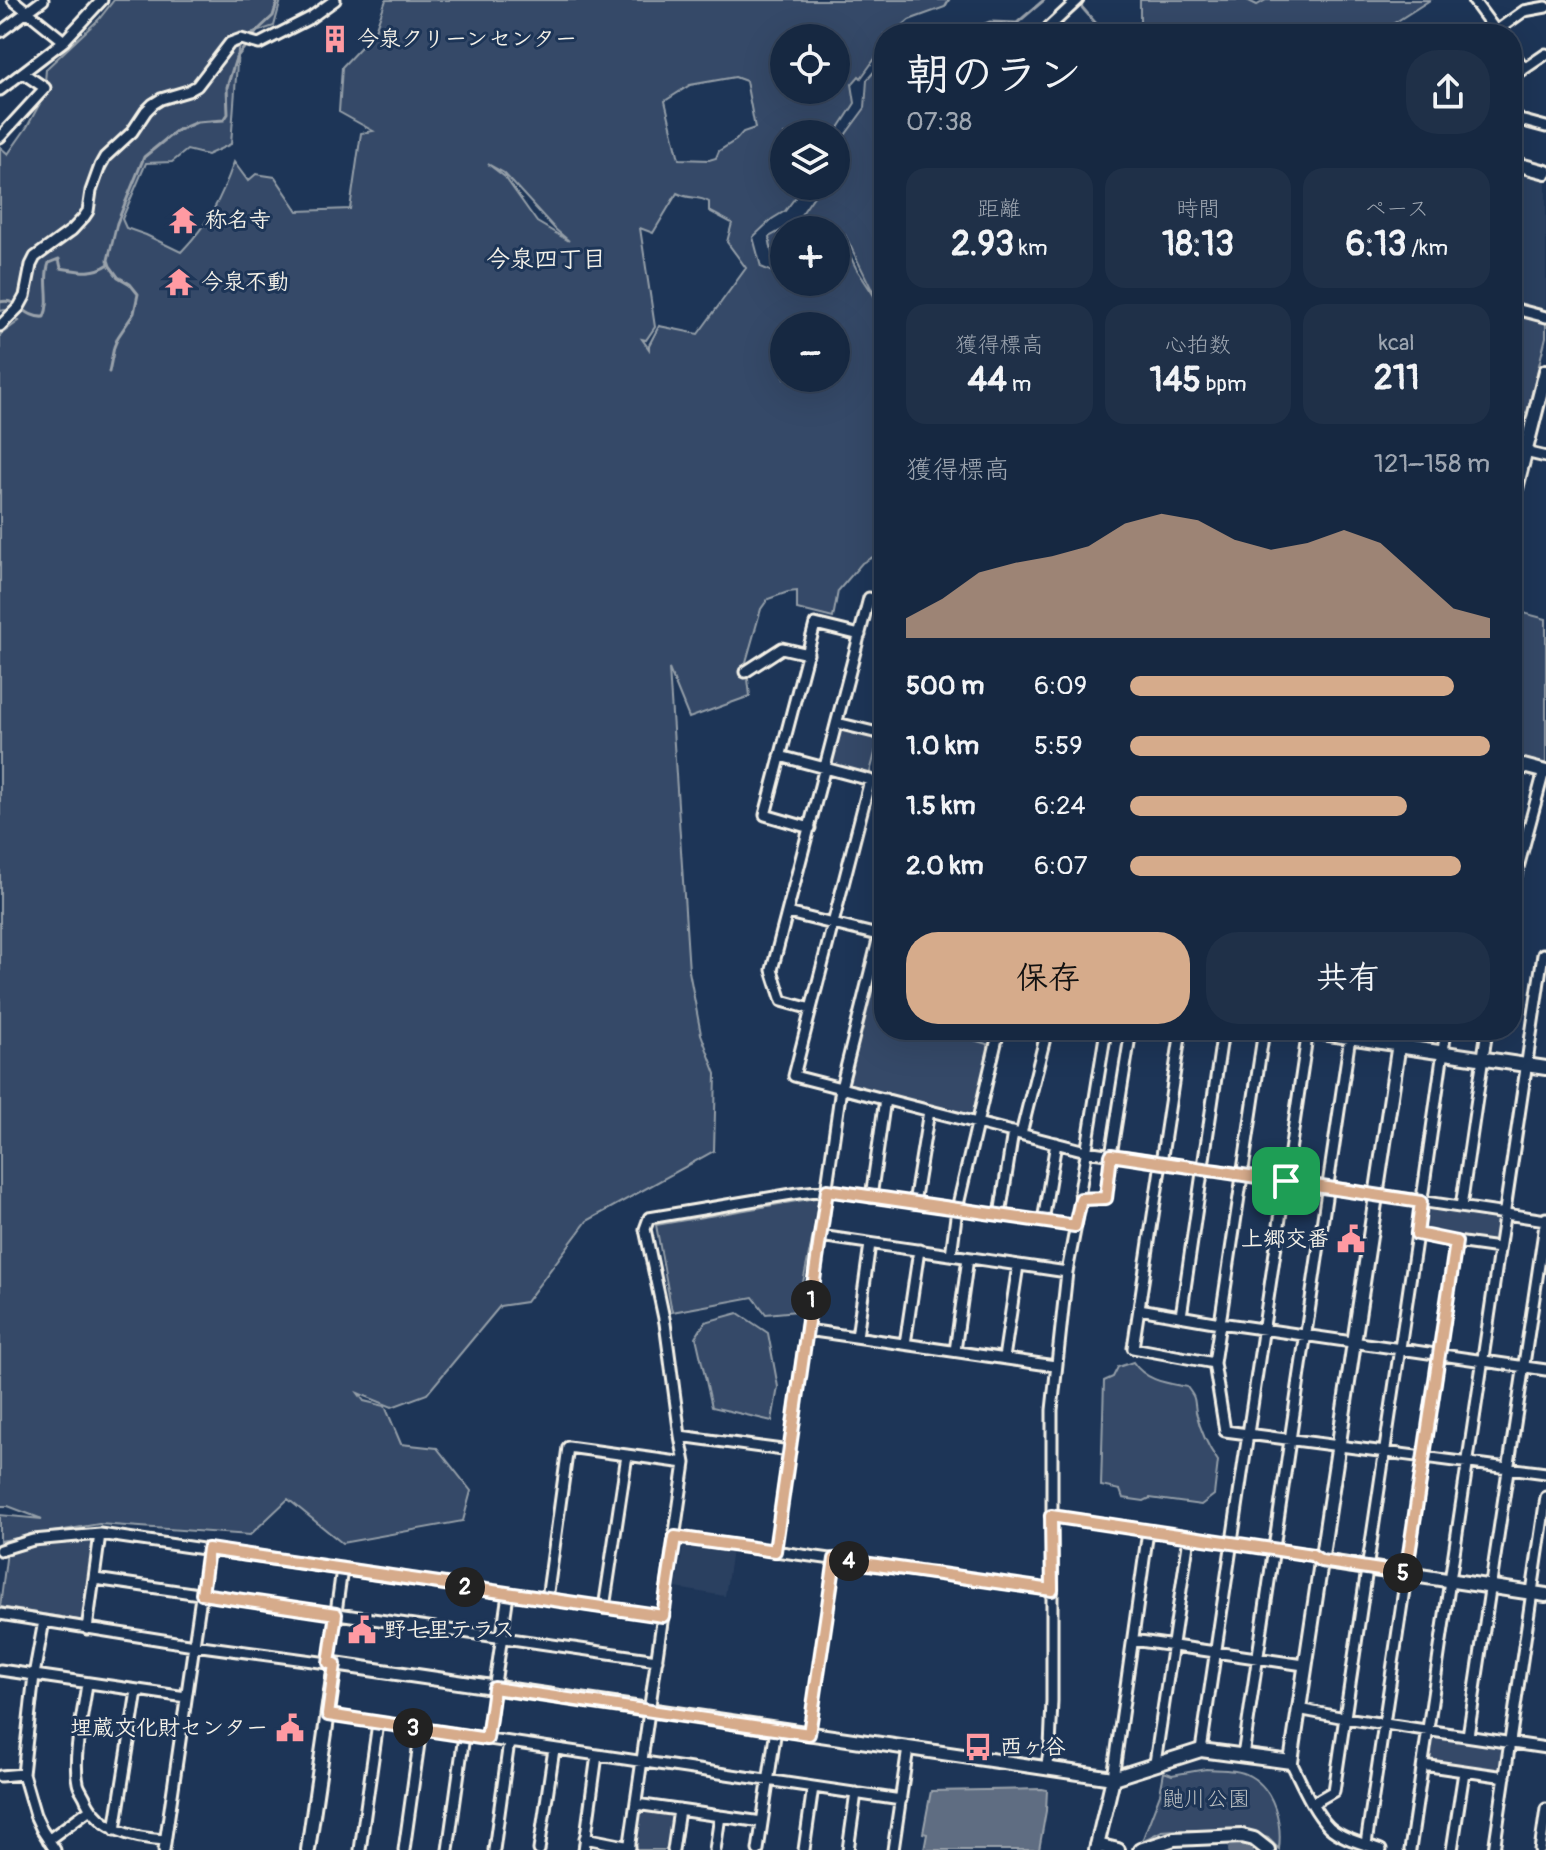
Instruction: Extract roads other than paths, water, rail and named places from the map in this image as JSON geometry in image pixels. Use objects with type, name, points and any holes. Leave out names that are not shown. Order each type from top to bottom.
[{"type":"street","points":[[13,0],[64,41]]},
{"type":"street","points":[[0,32],[43,0]]},
{"type":"street","points":[[0,90],[64,41],[102,0]]},
{"type":"street","points":[[0,326],[19,307],[25,296],[35,257],[72,230],[84,217],[105,157],[132,132],[153,104],[197,86],[222,50],[235,39],[259,44],[310,18],[335,0]]},
{"type":"street","points":[[1473,0],[1489,24]]},
{"type":"street","points":[[1052,24],[1075,2]]},
{"type":"street","points":[[1507,24],[1524,11],[1546,7]]},
{"type":"street","points":[[1522,65],[1524,68],[1546,54]]},
{"type":"street","points":[[0,137],[45,88],[23,73]]},
{"type":"street","points":[[1522,121],[1546,127]]},
{"type":"street","points":[[1522,166],[1546,172]]},
{"type":"street","points":[[1522,311],[1546,317]]},
{"type":"street","points":[[1522,441],[1546,371]]},
{"type":"street","points":[[1522,451],[1546,457]]},
{"type":"street","points":[[811,1009],[782,1001],[772,970],[869,598],[874,599]]},
{"type":"street","points":[[810,828],[765,815],[780,756],[815,624],[860,635]]},
{"type":"street","points":[[745,672],[782,648],[808,654]]},
{"type":"street","points":[[837,723],[874,732]]},
{"type":"street","points":[[780,756],[870,780],[794,1076],[1086,1151],[1546,1219],[1468,1736]]},
{"type":"street","points":[[1522,766],[1545,772],[1522,854]]},
{"type":"street","points":[[788,913],[874,934]]},
{"type":"street","points":[[1410,1850],[1543,954],[1546,955]]},
{"type":"street","points":[[775,1551],[841,1088],[874,966]]},
{"type":"street","points":[[951,1255],[957,1209],[997,1040]]},
{"type":"street","points":[[1000,1215],[1017,1133],[1044,1040]]},
{"type":"street","points":[[1046,1769],[1052,1701],[1051,1438],[1055,1366],[1104,1040]]},
{"type":"street","points":[[1081,1199],[1106,1198],[1129,1040]]},
{"type":"street","points":[[1179,1040],[1133,1348],[1214,1363]]},
{"type":"street","points":[[1181,1316],[1221,1040]]},
{"type":"street","points":[[1262,1040],[1214,1363],[1225,1431],[1546,1473]]},
{"type":"street","points":[[1201,1750],[1307,1040]]},
{"type":"street","points":[[1243,1756],[1349,1040]]},
{"type":"street","points":[[1374,1040],[1546,1068]]},
{"type":"street","points":[[1381,1850],[1330,1829],[1291,1762],[1399,1040]]},
{"type":"street","points":[[1313,1803],[1334,1791],[1444,1040]]},
{"type":"street","points":[[1461,1207],[1485,1040]]},
{"type":"street","points":[[871,1197],[885,1099]]},
{"type":"street","points":[[914,1203],[929,1111]]},
{"type":"street","points":[[1043,1221],[1056,1143]]},
{"type":"street","points":[[585,1838],[629,1848],[685,1463],[665,1323],[645,1229],[649,1218],[827,1190],[1075,1226]]},
{"type":"street","points":[[1417,1234],[1499,1248]]},
{"type":"street","points":[[820,1236],[1067,1272]]},
{"type":"street","points":[[1366,1844],[1456,1242]]},
{"type":"street","points":[[857,1337],[870,1244]]},
{"type":"street","points":[[905,1344],[919,1250]]},
{"type":"street","points":[[955,1351],[968,1258]]},
{"type":"street","points":[[1004,1358],[1018,1265]]},
{"type":"street","points":[[1139,1309],[1546,1370]]},
{"type":"street","points":[[807,1330],[1055,1366]]},
{"type":"street","points":[[680,1436],[790,1451]]},
{"type":"street","points":[[547,1599],[568,1447],[685,1463]]},
{"type":"street","points":[[604,1608],[627,1455]]},
{"type":"street","points":[[1494,1850],[1546,1497]]},
{"type":"street","points":[[1051,1516],[1312,1555],[1321,1561],[1546,1595]]},
{"type":"street","points":[[1118,1850],[1097,1847],[1113,1778],[1148,1531]]},
{"type":"street","points":[[0,1551],[33,1540],[100,1534],[663,1616]]},
{"type":"street","points":[[87,1629],[100,1534]]},
{"type":"street","points":[[675,1537],[1052,1590]]},
{"type":"street","points":[[1155,1763],[1189,1537]]},
{"type":"street","points":[[87,1683],[77,1762],[78,1784],[90,1809],[115,1830],[164,1845],[208,1549]]},
{"type":"street","points":[[809,1734],[835,1559]]},
{"type":"street","points":[[308,1850],[328,1715],[342,1569]]},
{"type":"street","points":[[95,1579],[657,1660]]},
{"type":"street","points":[[487,1739],[508,1594]]},
{"type":"street","points":[[0,1614],[1113,1778],[1201,1750],[1291,1762]]},
{"type":"street","points":[[44,1621],[34,1675],[23,1774],[32,1807],[55,1850]]},
{"type":"street","points":[[1133,1640],[1304,1665]]},
{"type":"street","points":[[0,1670],[186,1697]]},
{"type":"street","points":[[115,1830],[137,1691]]},
{"type":"street","points":[[1298,1709],[1546,1748]]},
{"type":"street","points":[[328,1715],[901,1800]]},
{"type":"street","points":[[360,1850],[378,1723]]},
{"type":"street","points":[[404,1850],[421,1729]]},
{"type":"street","points":[[758,1850],[776,1729]]},
{"type":"street","points":[[448,1850],[464,1736]]},
{"type":"street","points":[[494,1850],[509,1742]]},
{"type":"street","points":[[893,1850],[908,1748]]},
{"type":"street","points":[[539,1850],[554,1749]]},
{"type":"street","points":[[584,1850],[597,1755]]},
{"type":"street","points":[[1423,1765],[1505,1777]]},
{"type":"street","points":[[1452,1850],[1464,1772]]},
{"type":"street","points":[[0,1776],[23,1774]]},
{"type":"street","points":[[804,1850],[813,1787]]},
{"type":"street","points":[[848,1850],[856,1793]]},
{"type":"street","points":[[636,1804],[762,1822]]},
{"type":"street","points":[[48,1840],[90,1809]]},
{"type":"street","points":[[1540,1850],[1546,1809]]},
{"type":"street","points":[[673,1850],[679,1810]]},
{"type":"street","points":[[715,1850],[720,1816]]},
{"type":"street","points":[[1140,1850],[1174,1839],[1242,1836],[1254,1839],[1268,1850]]},
{"type":"waterway","points":[[109,372],[114,347],[134,313],[138,294],[130,284],[118,277],[108,260],[117,223],[144,157],[176,131],[197,122],[224,120],[228,114],[227,87],[236,58],[273,16],[278,0]]},
{"type":"waterway","points":[[985,24],[1017,23],[1044,0]]},
{"type":"waterway","points":[[1079,4],[1096,24]]},
{"type":"waterway","points":[[0,302],[12,303],[32,315],[44,317],[49,263],[59,259],[61,268],[86,271],[109,264]]},
{"type":"waterway","points":[[1236,1850],[1246,1850]]},
{"type":"place","name":"今泉クリーンセンター","points":[[335,39]]},
{"type":"place","name":"称名寺","points":[[183,220]]},
{"type":"place","name":"今泉不動","points":[[179,282]]},
{"type":"place","name":"上郷交番","points":[[1351,1239]]},
{"type":"place","name":"野七里テラス","points":[[362,1630]]},
{"type":"place","name":"埋蔵文化財センター","points":[[290,1728]]},
{"type":"place","name":"西ヶ谷","points":[[978,1747]]},
{"type":"district","name":"今泉四丁目","points":[[546,259]]},
{"type":"park label","name":"鼬川公園","points":[[1206,1799]]}]
